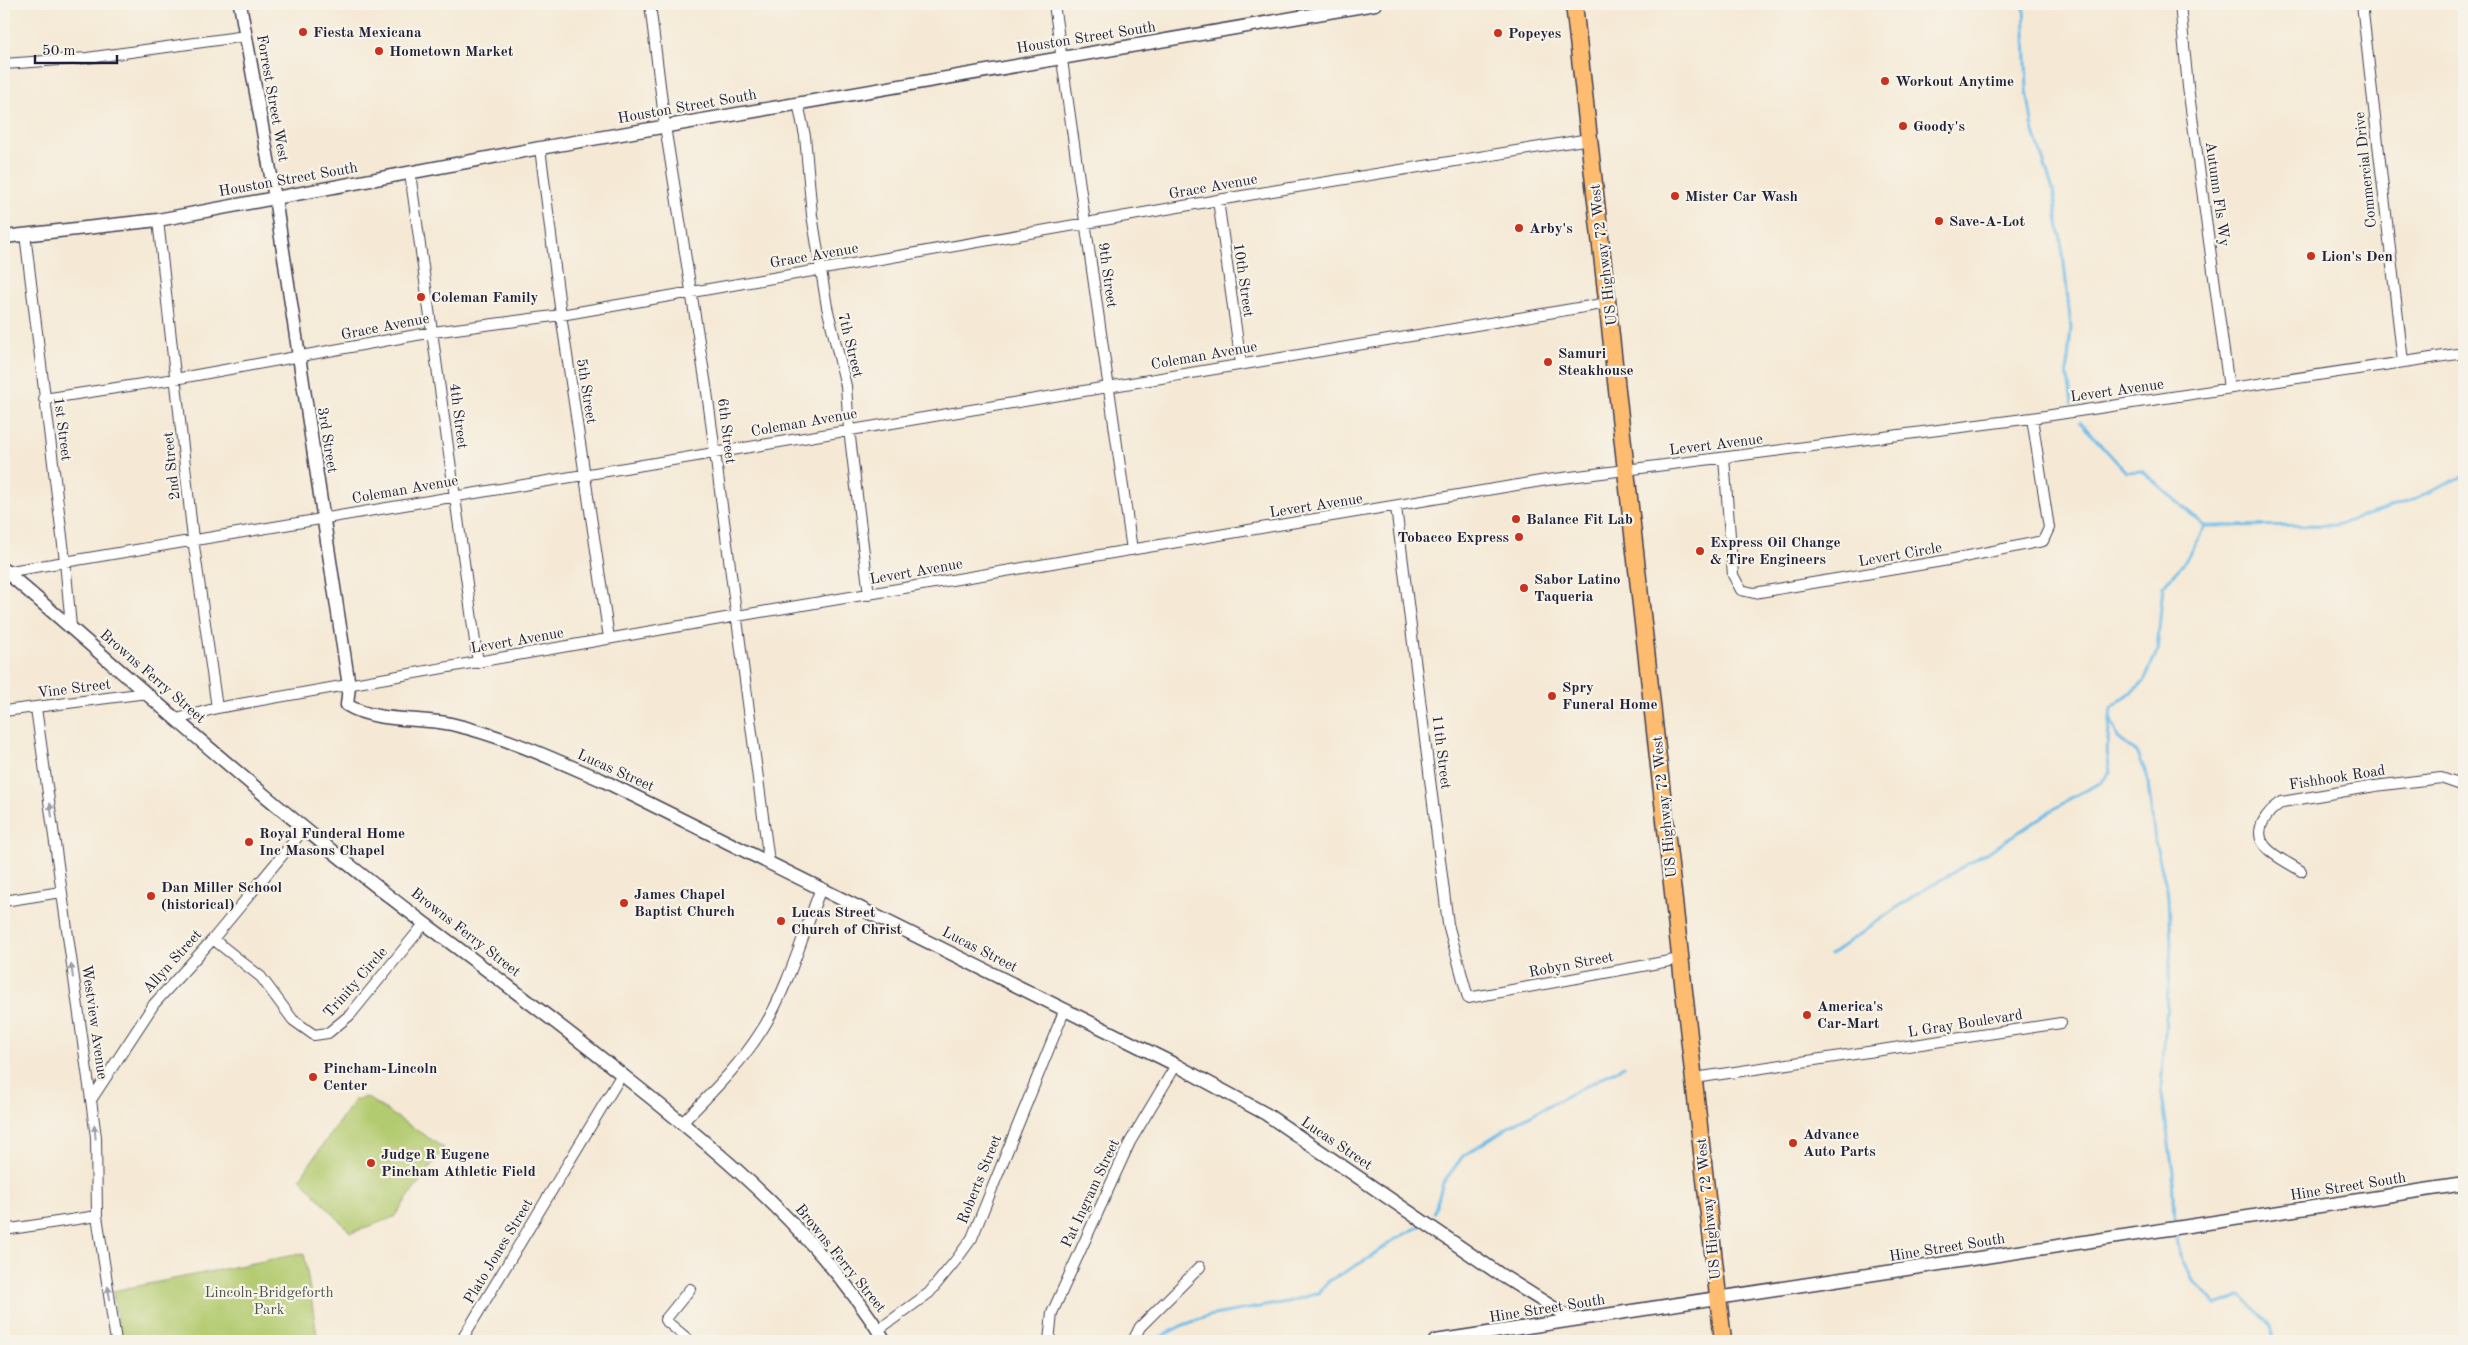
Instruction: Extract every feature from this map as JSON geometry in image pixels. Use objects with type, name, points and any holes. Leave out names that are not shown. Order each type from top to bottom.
[{"type":"highway","name":"US Highway 72 West","points":[[1574,4],[1723,1341]]},
{"type":"street","name":"Forrest Street West","points":[[240,4],[275,198]]},
{"type":"street","name":"6th Street","points":[[650,4],[665,126],[692,292],[770,862]]},
{"type":"street","name":"9th Street","points":[[1054,4],[1132,550]]},
{"type":"street","name":"Houston Street South","points":[[4,236],[158,220],[540,148],[1375,4]]},
{"type":"street","name":"Autumn Fls Wy","points":[[2180,4],[2188,87],[2229,388]]},
{"type":"street","name":"Commercial Drive","points":[[2362,4],[2403,362]]},
{"type":"street","points":[[4,64],[87,58],[246,36]]},
{"type":"street","name":"7th Street","points":[[798,103],[804,136],[812,215],[827,307],[846,386],[849,429],[869,595]]},
{"type":"street","name":"Grace Avenue","points":[[44,399],[175,379],[433,332],[560,314],[692,292],[1218,200],[1589,139]]},
{"type":"street","name":"5th Street","points":[[540,148],[560,314],[609,638]]},
{"type":"street","name":"4th Street","points":[[410,173],[478,663]]},
{"type":"street","name":"3rd Street","points":[[275,198],[349,686]]},
{"type":"street","name":"10th Street","points":[[1218,200],[1241,364]]},
{"type":"street","name":"2nd Street","points":[[158,220],[193,539],[217,708]]},
{"type":"street","name":"1st Street","points":[[25,234],[44,399],[66,561],[70,627]]},
{"type":"street","name":"Coleman Avenue","points":[[4,571],[1608,303]]},
{"type":"street","name":"Levert Avenue","points":[[177,719],[217,708],[478,663],[609,638],[1396,507],[1547,480],[2032,418],[2464,353]]},
{"type":"street","name":"Levert Circle","points":[[1724,458],[1733,576],[1741,590],[1754,594],[1954,559],[2043,541],[2049,528],[2032,418]]},
{"type":"street","name":"11th Street","points":[[1396,507],[1448,924],[1468,998]]},
{"type":"street","name":"Browns Ferry Street","points":[[4,571],[305,828],[622,1074],[750,1180],[788,1218],[823,1258],[885,1341]]},
{"type":"street","name":"Lucas Street","points":[[349,686],[347,704],[356,710],[451,724],[527,748],[602,780],[1176,1065],[1266,1114],[1498,1273],[1573,1320]]},
{"type":"street","name":"Vine Street","points":[[4,711],[147,694]]},
{"type":"street","name":"Westview Avenue","points":[[36,708],[92,1100],[96,1137],[97,1216],[116,1341]]},
{"type":"street","name":"Fishhook Road","points":[[2301,872],[2265,847],[2260,834],[2262,820],[2270,809],[2282,802],[2374,786],[2441,778],[2464,786]]},
{"type":"street","name":"Allyn Street","points":[[92,1100],[154,1004],[213,939],[305,828]]},
{"type":"street","points":[[682,1122],[727,1077],[760,1033],[774,1009],[821,888]]},
{"type":"street","points":[[4,901],[61,892]]},
{"type":"street","name":"Trinity Circle","points":[[213,939],[256,973],[293,1020],[314,1035],[328,1033],[344,1020],[425,923]]},
{"type":"street","name":"Robyn Street","points":[[1468,998],[1680,959]]},
{"type":"street","name":"Roberts Street","points":[[878,1330],[929,1292],[972,1238],[1065,1009]]},
{"type":"street","name":"L Gray Boulevard","points":[[1695,1078],[2061,1022]]},
{"type":"street","name":"Pat Ingram Street","points":[[1049,1341],[1052,1313],[1108,1188],[1130,1142],[1176,1065]]},
{"type":"street","name":"Plato Jones Street","points":[[461,1341],[622,1074]]},
{"type":"street","name":"Hine Street South","points":[[1435,1341],[1465,1339],[1573,1320],[2464,1184]]},
{"type":"street","points":[[4,1230],[97,1216]]},
{"type":"street","points":[[1133,1341],[1140,1326],[1200,1268]]},
{"type":"street","points":[[690,1289],[665,1320],[690,1341]]},
{"type":"green space","name":"Judge R Eugene Pincham Athletic Field","points":[[366,1097],[444,1148],[394,1217],[351,1233],[300,1178],[354,1100]]},
{"type":"green space","name":"Lincoln-Bridgeforth Park","points":[[304,1253],[318,1341],[120,1341],[113,1291]]},
{"type":"waterway","points":[[2024,4],[2027,90],[2033,129],[2053,190],[2063,254],[2071,328],[2067,371],[2072,403]]},
{"type":"waterway","points":[[2080,422],[2126,472],[2142,471],[2205,526],[2337,525],[2407,502],[2464,476]]},
{"type":"waterway","points":[[1830,955],[1912,897],[1996,847],[2074,796],[2100,783],[2110,773],[2107,751],[2111,708],[2144,682],[2157,651],[2163,586],[2184,563],[2205,526]]},
{"type":"waterway","points":[[2110,717],[2118,738],[2138,754],[2147,775],[2155,842],[2169,897],[2171,945],[2161,1089],[2173,1172],[2175,1220]]},
{"type":"waterway","points":[[1434,1212],[1443,1183],[1463,1156],[1510,1126],[1624,1066]]},
{"type":"waterway","points":[[1153,1341],[1181,1326],[1208,1316],[1287,1302],[1319,1293],[1329,1281],[1371,1257],[1392,1241],[1420,1226]]},
{"type":"waterway","points":[[2176,1236],[2177,1247],[2184,1265],[2216,1305],[2242,1295],[2271,1327],[2274,1341]]},
{"type":"place","name":"Fiesta Mexicana","points":[[303,32]]},
{"type":"place","name":"Popeyes","points":[[1498,33]]},
{"type":"place","name":"Hometown Market","points":[[379,51]]},
{"type":"place","name":"Workout Anytime","points":[[1885,81]]},
{"type":"place","name":"Goody's","points":[[1903,126]]},
{"type":"place","name":"Mister Car Wash","points":[[1675,196]]},
{"type":"place","name":"Save-A-Lot","points":[[1939,221]]},
{"type":"place","name":"Arby's","points":[[1519,228]]},
{"type":"place","name":"Lion's Den","points":[[2311,256]]},
{"type":"place","name":"Coleman Family","points":[[421,297]]},
{"type":"place","name":"Samuri Steakhouse","points":[[1548,362]]},
{"type":"place","name":"Balance Fit Lab","points":[[1516,519]]},
{"type":"place","name":"Tobacco Express","points":[[1519,537]]},
{"type":"place","name":"Express Oil Change & Tire Engineers","points":[[1700,551]]},
{"type":"place","name":"Sabor Latino Taqueria","points":[[1524,588]]},
{"type":"place","name":"Spry Funeral Home","points":[[1552,696]]},
{"type":"place","name":"Royal Funderal Home Inc Masons Chapel","points":[[249,842]]},
{"type":"place","name":"Dan Miller School (historical)","points":[[151,896]]},
{"type":"place","name":"James Chapel Baptist Church","points":[[624,903]]},
{"type":"place","name":"Lucas Street Church of Christ","points":[[781,921]]},
{"type":"place","name":"America's Car-Mart","points":[[1807,1015]]},
{"type":"place","name":"Pincham-Lincoln Center","points":[[313,1077]]},
{"type":"place","name":"Advance Auto Parts","points":[[1793,1143]]},
{"type":"place","name":"Judge R Eugene Pincham Athletic Field","points":[[371,1163]]}]
